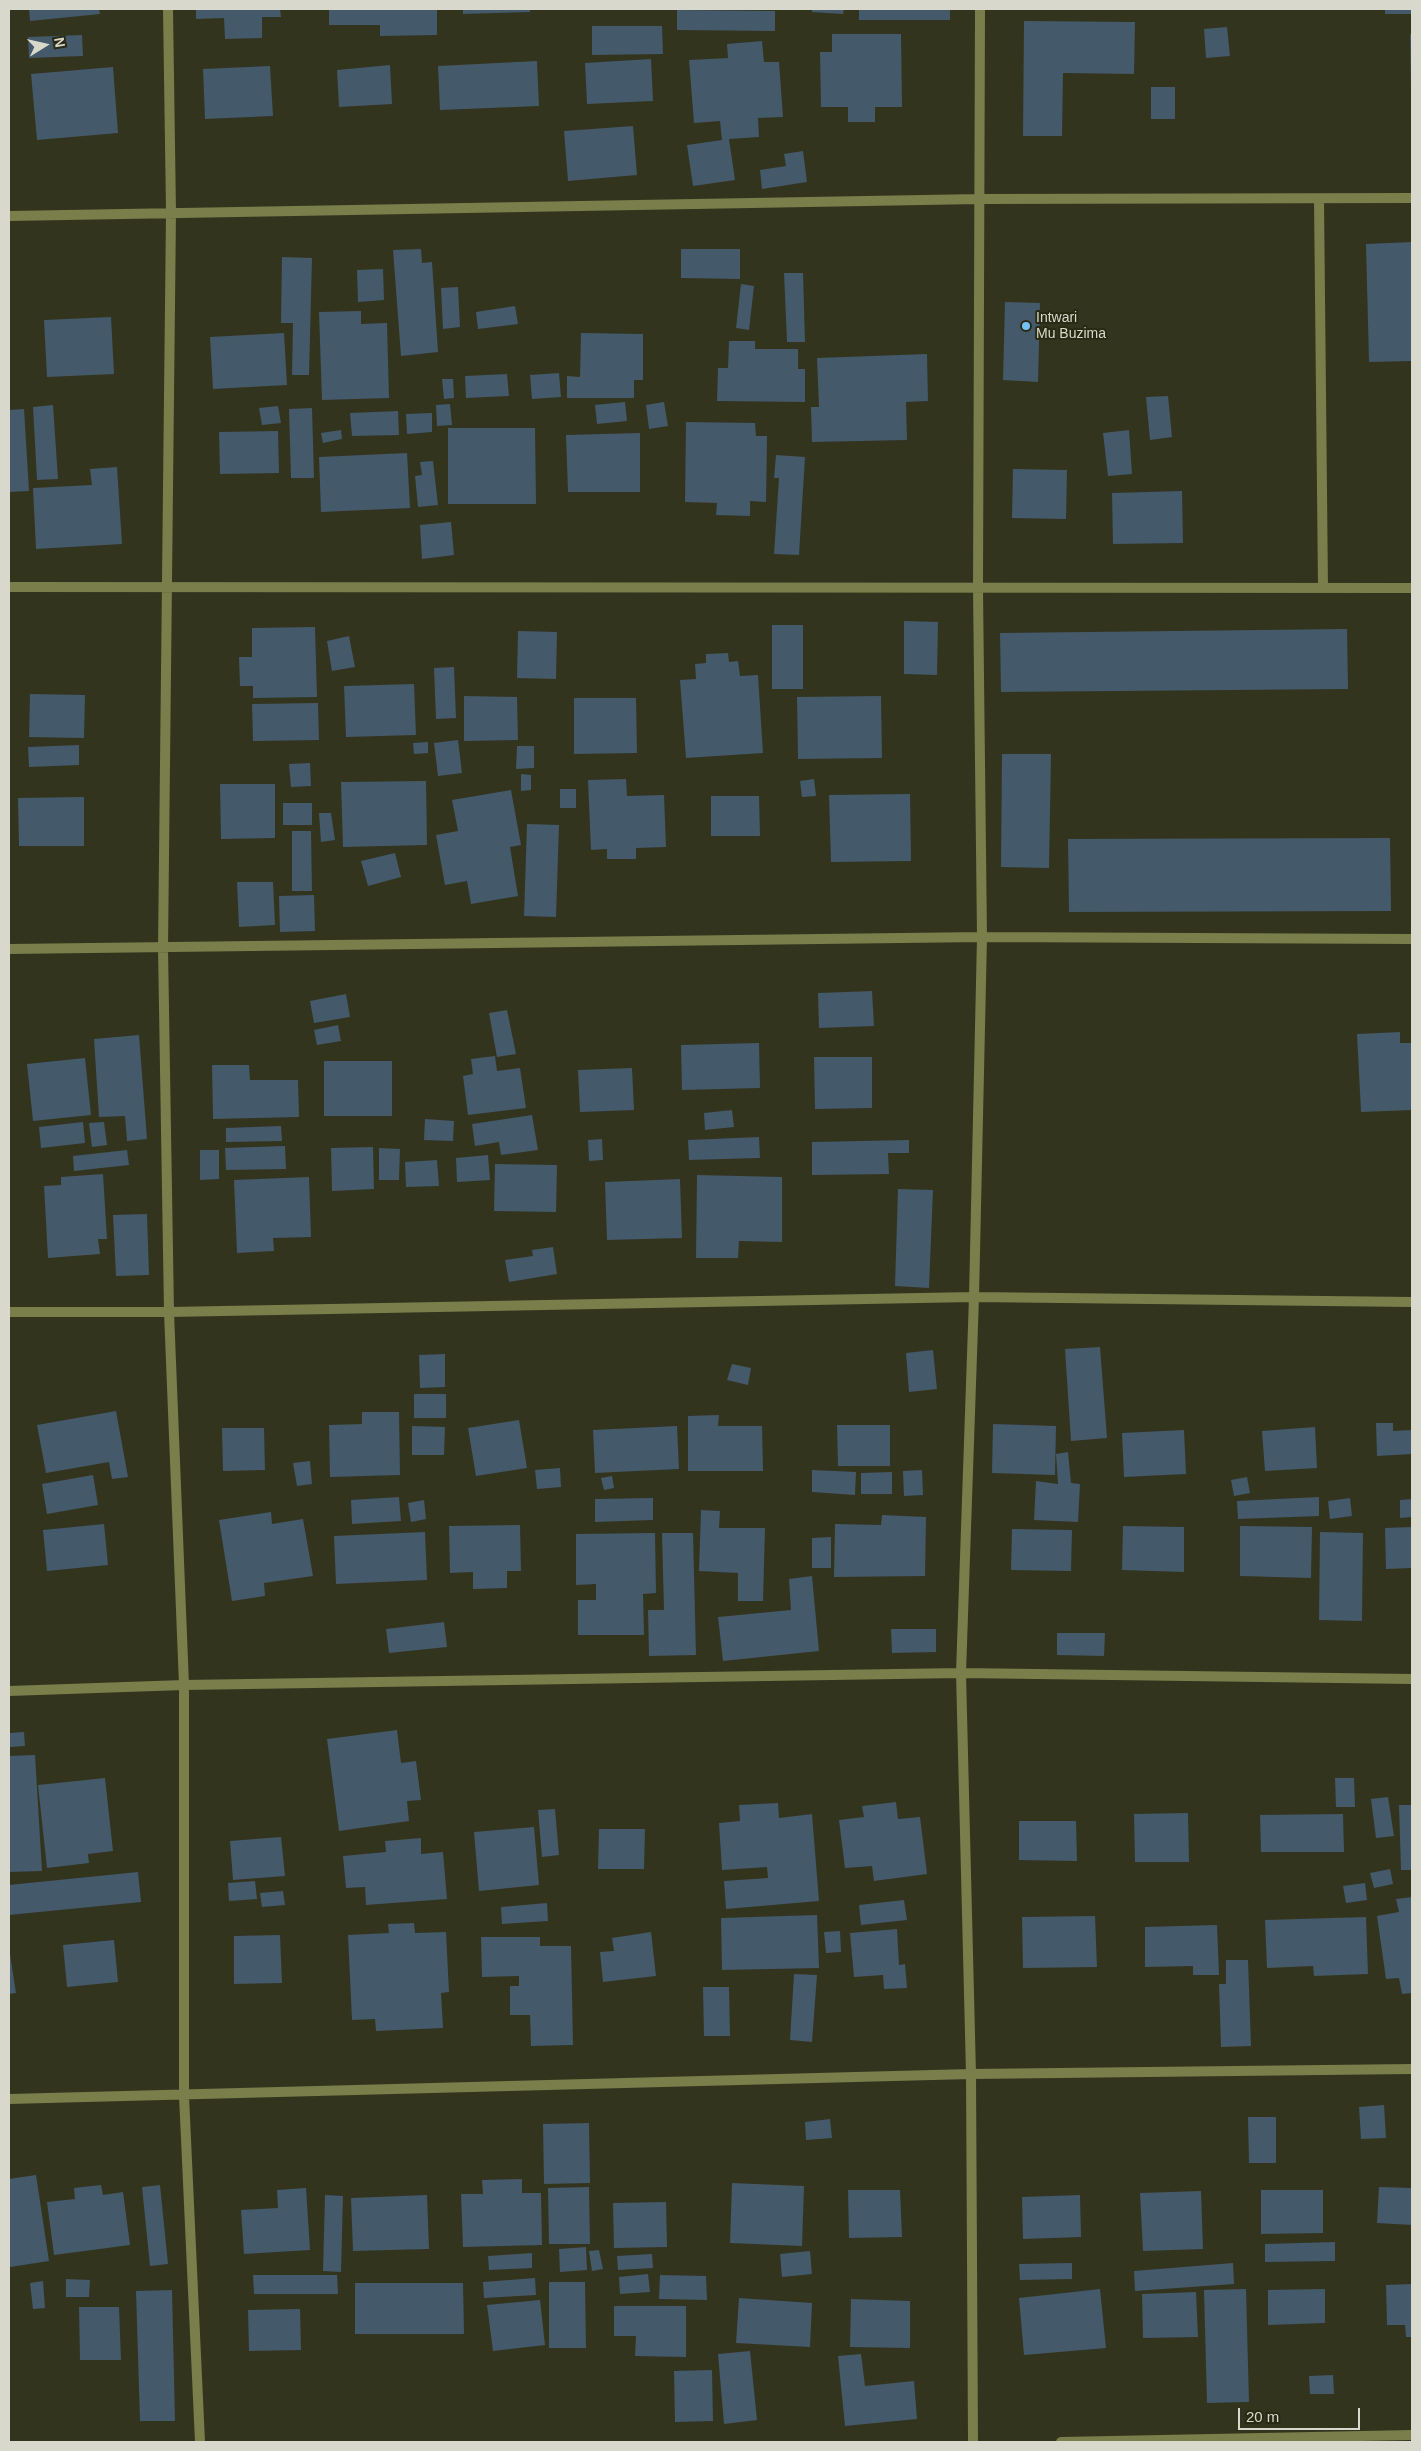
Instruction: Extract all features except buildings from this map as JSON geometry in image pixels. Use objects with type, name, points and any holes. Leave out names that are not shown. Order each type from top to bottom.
[{"type":"street","points":[[168,9],[171,212],[163,948],[169,1312],[184,1685],[184,2096],[200,2442]]},
{"type":"street","points":[[973,2442],[971,2074],[961,1673],[974,1297],[982,937],[978,589],[980,9]]},
{"type":"street","points":[[9,216],[980,199],[1412,198]]},
{"type":"street","points":[[1319,199],[1323,588]]},
{"type":"street","points":[[9,587],[1412,588]]},
{"type":"street","points":[[9,949],[982,937],[1412,939]]},
{"type":"street","points":[[9,1312],[169,1312],[974,1297],[1412,1302]]},
{"type":"street","points":[[9,1691],[184,1685],[961,1673],[1412,1679]]},
{"type":"street","points":[[9,2099],[184,2096],[971,2074],[1412,2069]]},
{"type":"street","points":[[1061,2442],[1412,2435]]},
{"type":"place","name":"Intwari Mu Buzima","points":[[1026,326]]}]
